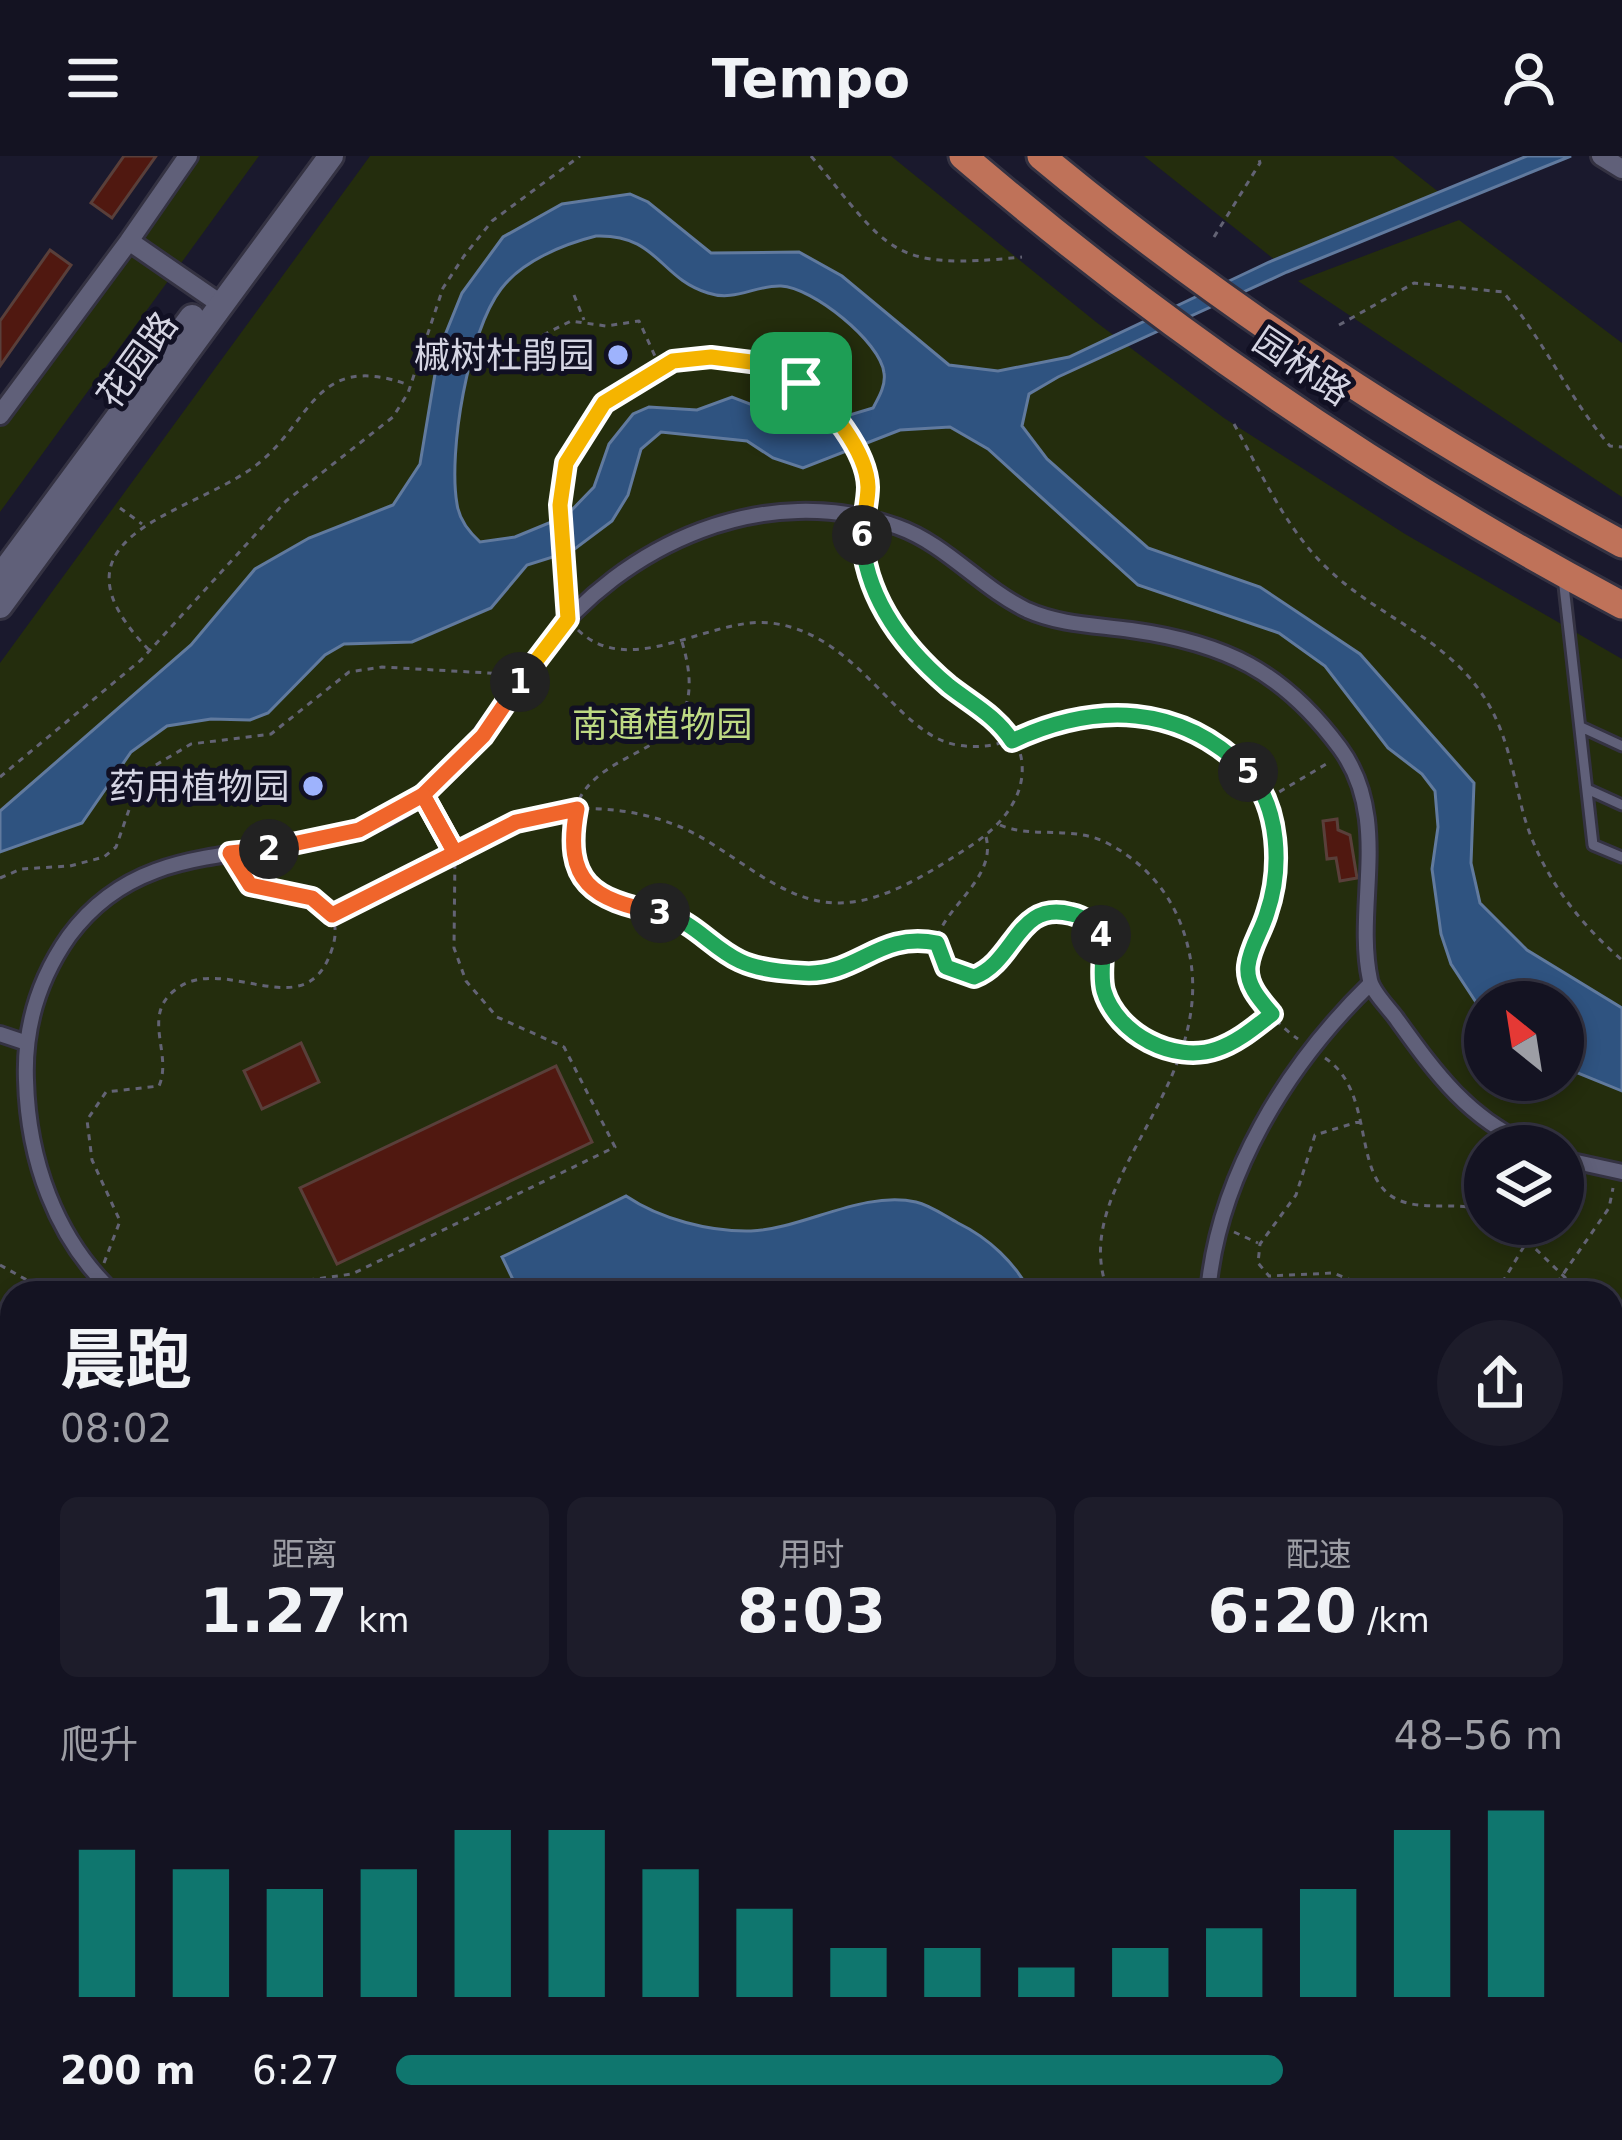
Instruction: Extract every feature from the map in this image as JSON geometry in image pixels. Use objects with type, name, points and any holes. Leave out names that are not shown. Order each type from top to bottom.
[{"type":"main road","name":"花园路","points":[[0,605],[311,156]]},
{"type":"main road","name":"花园路","points":[[0,577],[331,156]]},
{"type":"main road","name":"园林路","points":[[963,156],[1168,319],[1484,532],[1622,605]]},
{"type":"main road","name":"园林路","points":[[1041,156],[1233,302],[1518,488],[1622,544]]},
{"type":"street","points":[[0,416],[188,156]]},
{"type":"street","points":[[1602,156],[1622,169]]},
{"type":"street","points":[[129,242],[214,301]]},
{"type":"street","points":[[101,1281],[62,1227],[44,1184],[26,1111],[24,1042],[52,960],[79,923],[126,883],[164,864],[327,840],[398,812],[423,795],[483,736],[568,619],[634,566],[687,534],[731,518],[791,510],[864,518],[901,528],[1032,612],[1072,624],[1226,650],[1298,699],[1344,752],[1363,796],[1368,824],[1370,984],[1464,1106],[1496,1125]]},
{"type":"street","points":[[1209,1281],[1216,1224],[1231,1185],[1313,1050],[1370,984]]},
{"type":"street","points":[[0,1034],[24,1042]]},
{"type":"street","points":[[1584,1164],[1618,1172]]},
{"type":"lane","points":[[1562,573],[1593,844],[1622,857]]},
{"type":"lane","points":[[1581,727],[1622,746]]},
{"type":"lane","points":[[1587,789],[1622,805]]},
{"type":"path","points":[[0,777],[150,651],[286,501],[392,417],[410,386],[442,288],[464,256],[492,221],[580,156]]},
{"type":"path","points":[[811,156],[855,216],[900,253],[968,263],[1022,257]]},
{"type":"path","points":[[1214,237],[1261,163],[1258,156]]},
{"type":"path","points":[[1339,325],[1414,284],[1503,292],[1530,323],[1585,417],[1610,446],[1622,447]]},
{"type":"path","points":[[574,295],[584,321]]},
{"type":"path","points":[[543,335],[571,321],[606,326],[639,321],[660,367]]},
{"type":"path","points":[[332,915],[516,822],[577,809],[610,809],[680,826],[796,893],[842,903],[891,890],[999,824],[1017,792],[1023,767],[1012,741],[983,709],[930,669],[885,612],[866,568],[868,488],[856,454],[833,415],[801,383],[759,363],[711,357],[660,367],[604,403],[582,431],[566,463],[560,517],[568,619],[587,638],[608,648],[681,640],[751,623],[797,629],[854,661],[937,740],[981,747],[1012,741],[1064,718],[1136,713],[1174,723],[1212,742],[1252,775],[1268,799],[1273,822],[1273,884],[1248,965],[1257,997],[1348,1077],[1372,1170],[1388,1192],[1401,1201],[1464,1205]]},
{"type":"path","points":[[150,651],[117,613],[110,590],[113,568],[142,524],[256,465],[321,390],[337,380],[375,373],[410,386]]},
{"type":"path","points":[[1234,424],[1299,538],[1362,598],[1433,639],[1488,704],[1514,763],[1520,804],[1559,895],[1622,960]]},
{"type":"path","points":[[120,508],[142,524]]},
{"type":"path","points":[[681,640],[689,694],[680,724],[665,738],[604,768],[577,809],[570,847],[580,877],[622,904],[686,922],[741,962],[812,974],[844,966],[893,940],[937,943]]},
{"type":"path","points":[[0,878],[21,869],[70,866],[104,857],[116,847],[138,784],[149,769],[191,744],[271,734],[349,672],[404,668],[427,674],[507,674],[521,680]]},
{"type":"path","points":[[1268,799],[1344,752]]},
{"type":"path","points":[[301,1281],[352,1274],[614,1147],[564,1047],[497,1017],[466,980],[454,948],[455,853],[423,795]]},
{"type":"path","points":[[999,824],[1014,830],[1065,830],[1105,841],[1145,868],[1182,926],[1193,972],[1181,1051],[1158,1113],[1107,1200],[1099,1251],[1106,1281]]},
{"type":"path","points":[[985,836],[989,855],[983,876],[950,910],[937,943],[946,967],[974,977],[1000,960],[1030,918],[1053,910],[1082,917],[1103,938],[1104,991],[1116,1015],[1151,1042],[1181,1051],[1214,1051],[1272,1014]]},
{"type":"path","points":[[94,1274],[109,1258],[120,1221],[86,1142],[93,1104],[106,1092],[159,1086],[165,1067],[157,1024],[173,991],[219,974],[272,990],[305,984],[329,958],[336,928],[332,915],[312,898],[250,885],[230,853]]},
{"type":"path","points":[[1354,1281],[1334,1273],[1270,1276],[1258,1263],[1260,1244],[1295,1196],[1316,1136],[1363,1121]]},
{"type":"path","points":[[1559,1281],[1609,1208],[1618,1172]]},
{"type":"path","points":[[1216,1224],[1260,1244]]},
{"type":"path","points":[[1503,1281],[1525,1245]]},
{"type":"path","points":[[1535,1245],[1568,1281]]},
{"type":"path","points":[[0,1265],[29,1281]]},
{"type":"green space","points":[[182,156],[259,156],[0,512],[0,407]]},
{"type":"green space","name":"南通植物园","points":[[370,156],[891,156],[1096,322],[1224,418],[1405,534],[1622,659],[1622,1281],[0,1281],[0,663]]},
{"type":"green space","points":[[1144,156],[1393,156],[1450,201],[1280,264]]},
{"type":"green space","points":[[1459,220],[1622,343],[1622,497],[1298,281]]},
{"type":"water","points":[[1527,156],[1571,156],[1287,272],[1058,377],[1029,394],[1022,426],[1047,459],[1148,548],[1260,587],[1360,654],[1474,783],[1471,863],[1480,903],[1527,950],[1578,981],[1464,984],[1441,934],[1432,869],[1438,827],[1435,791],[1422,774],[1388,748],[1325,666],[1279,633],[1138,585],[988,449],[950,427],[900,430],[803,468],[773,458],[747,441],[661,432],[641,449],[628,495],[612,521],[572,551],[527,565],[491,608],[412,642],[344,644],[325,655],[268,713],[250,720],[211,719],[167,726],[131,752],[82,823],[0,852],[0,811],[191,645],[255,569],[309,538],[393,505],[420,464],[439,350],[462,293],[503,237],[562,204],[630,194],[648,202],[711,253],[799,252],[842,276],[949,365],[998,371],[1069,357],[1269,262]],"holes":[[[596,236],[633,242],[708,293],[727,296],[781,286],[810,296],[843,318],[871,346],[884,373],[880,395],[873,408],[810,427],[732,397],[697,410],[649,407],[633,414],[609,444],[594,487],[566,516],[515,537],[480,542],[458,510],[455,455],[470,362],[489,308],[510,279],[544,255]]]},
{"type":"water","points":[[1584,985],[1622,1008],[1622,1091],[1584,1076]]},
{"type":"water","points":[[626,1196],[670,1217],[735,1231],[771,1229],[854,1205],[896,1200],[916,1202],[969,1229],[991,1244],[1023,1281],[514,1281],[502,1257]]},
{"type":"building","points":[[124,156],[156,156],[112,218],[91,203]]},
{"type":"building","points":[[50,250],[71,265],[0,366],[0,321]]},
{"type":"building","points":[[1337,819],[1338,830],[1350,835],[1357,878],[1340,881],[1336,858],[1327,859],[1323,821]]},
{"type":"building","points":[[301,1043],[319,1082],[262,1109],[244,1071]]},
{"type":"building","points":[[556,1066],[592,1142],[337,1264],[300,1188]]},
{"type":"place","name":"槭树杜鹃园","points":[[618,355]]},
{"type":"place","name":"药用植物园","points":[[313,786]]},
{"type":"route","points":[[801,383],[759,363],[711,357],[673,361],[604,403],[582,431],[566,463],[560,505],[568,619],[483,736],[423,795],[455,853],[407,882],[332,915],[323,903],[250,885],[242,874],[230,853],[327,840],[398,812],[423,795],[451,843],[455,853],[516,822],[577,809],[570,847],[580,877],[590,887],[638,910],[686,922],[741,962],[812,974],[844,966],[893,940],[914,938],[937,943],[946,967],[974,977],[1000,960],[1030,918],[1053,910],[1082,917],[1103,938],[1104,991],[1125,1026],[1179,1051],[1214,1051],[1237,1040],[1272,1014],[1257,997],[1248,965],[1273,884],[1273,822],[1266,793],[1233,756],[1212,742],[1174,723],[1136,713],[1064,718],[1012,741],[983,709],[930,669],[877,600],[866,568],[861,538],[868,488],[865,469],[821,398],[801,383]]}]
